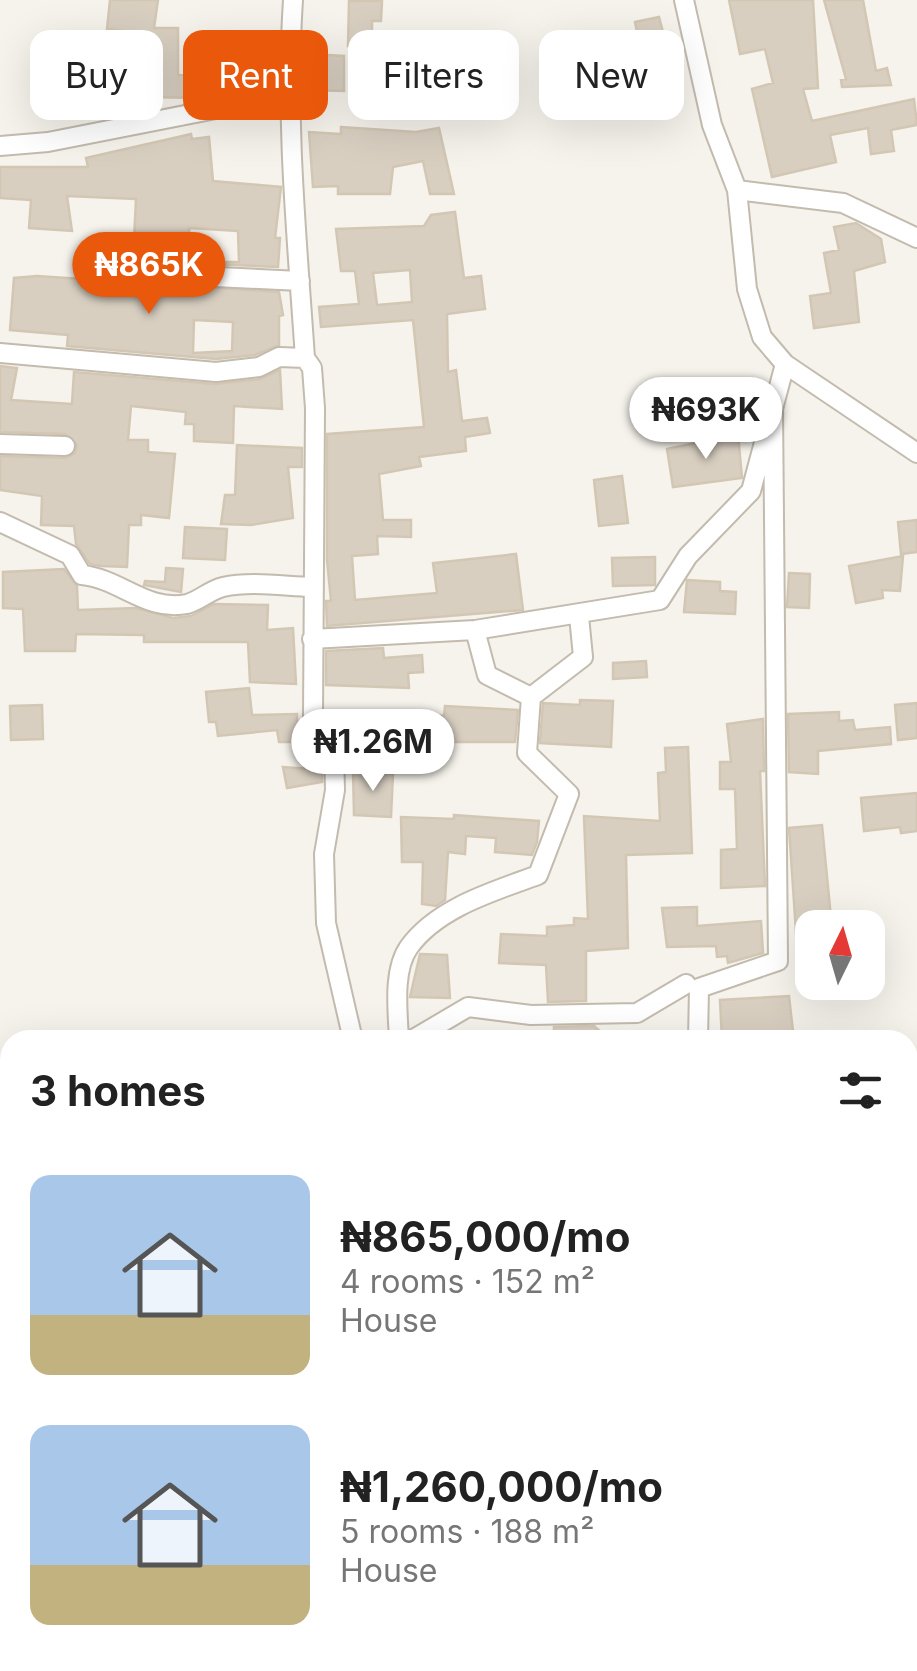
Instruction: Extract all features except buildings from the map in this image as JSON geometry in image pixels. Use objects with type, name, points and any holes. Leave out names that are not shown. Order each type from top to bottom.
[{"type":"street","points":[[272,0],[292,4],[292,30]]},
{"type":"street","points":[[684,0],[712,125],[737,190],[747,289],[762,337],[785,364],[917,453]]},
{"type":"street","points":[[0,146],[48,142],[183,115]]},
{"type":"street","points":[[291,120],[290,194],[298,227],[305,358],[312,368],[315,408],[313,717],[334,752],[336,790],[324,854],[326,923],[351,1030]]},
{"type":"street","points":[[737,190],[843,203],[917,238]]},
{"type":"street","points":[[113,272],[300,281]]},
{"type":"street","points":[[0,354],[216,372],[259,367],[278,357],[305,358]]},
{"type":"street","points":[[312,639],[475,630],[660,600],[688,556],[751,491],[785,364]]},
{"type":"street","points":[[698,1030],[698,988],[778,961],[773,408]]},
{"type":"street","points":[[0,444],[66,446]]},
{"type":"street","points":[[0,522],[70,555],[82,576],[111,578],[128,594],[150,601],[186,604],[222,587],[311,587]]},
{"type":"street","points":[[399,1030],[398,985],[408,948],[451,912],[538,875],[569,794],[528,753],[531,697],[583,657],[580,616]]},
{"type":"street","points":[[475,630],[487,675],[531,697]]},
{"type":"street","points":[[429,1030],[468,1007],[531,1015],[636,1013],[686,984]]}]
